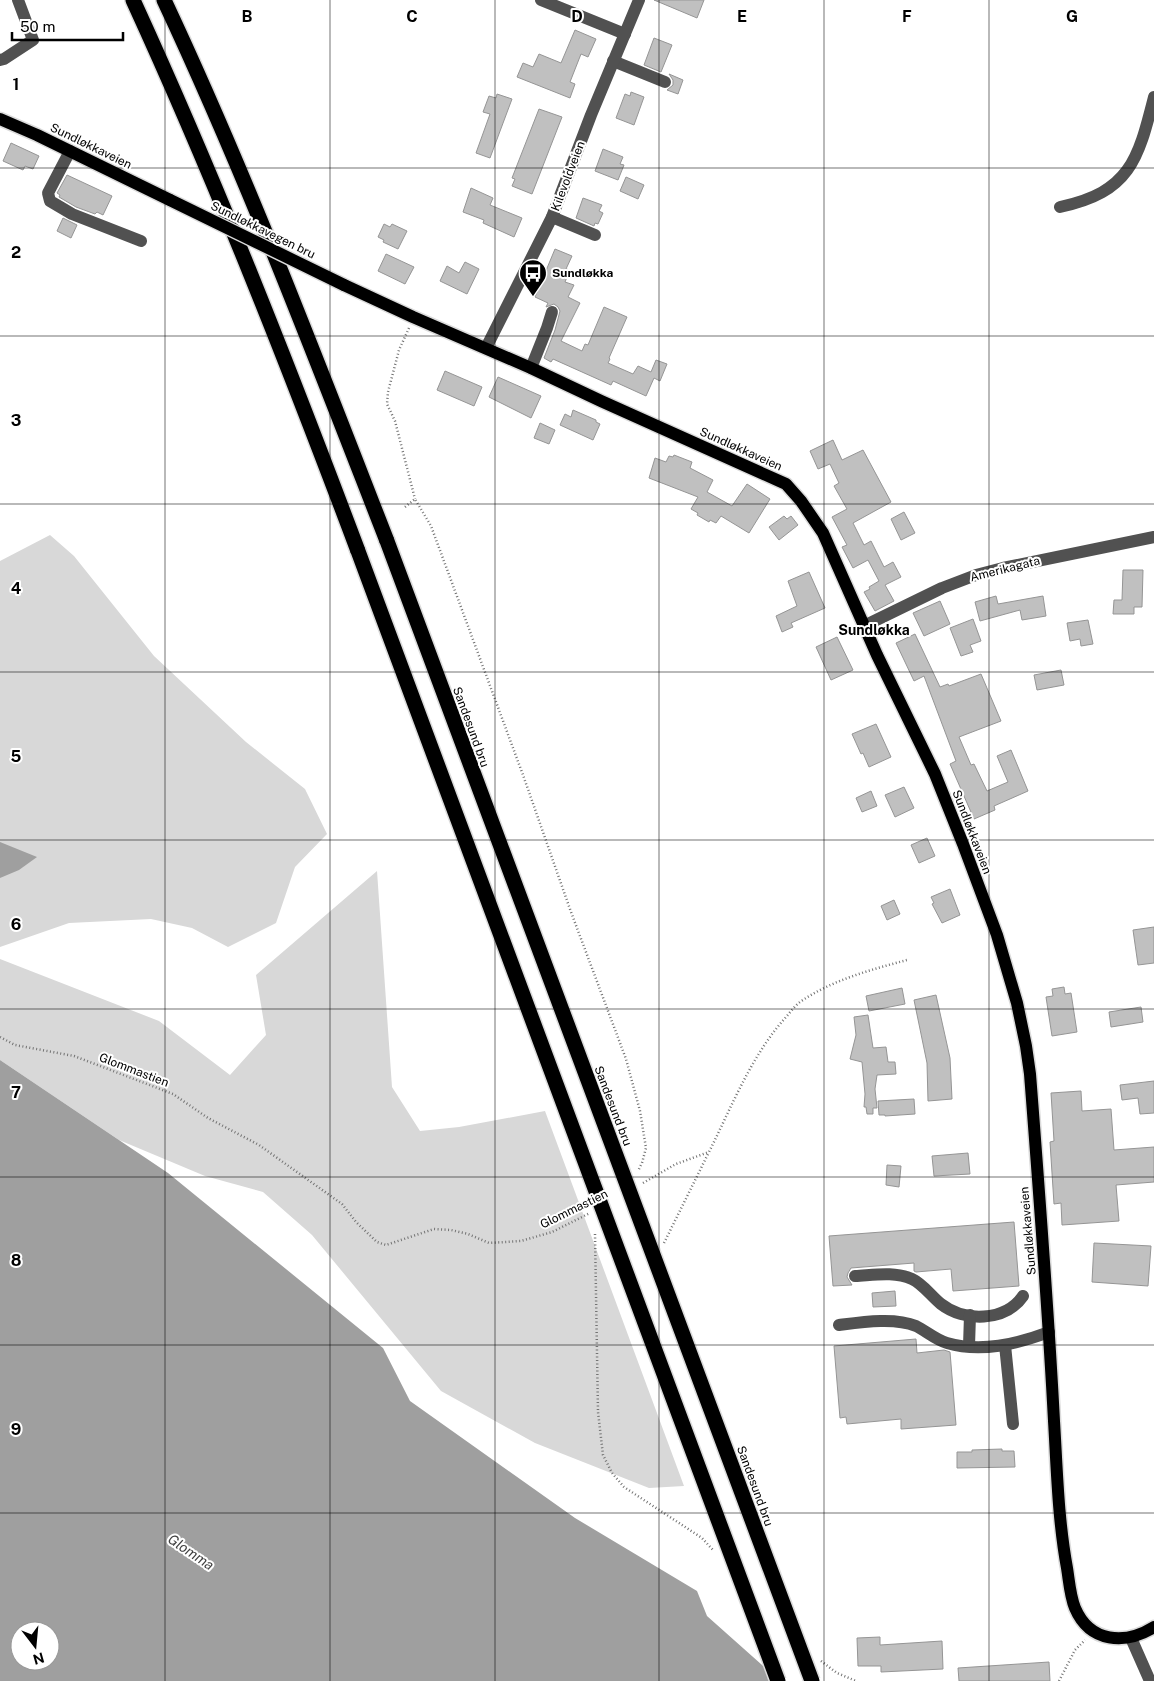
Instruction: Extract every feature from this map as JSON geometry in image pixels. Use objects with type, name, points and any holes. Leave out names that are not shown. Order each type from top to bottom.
[{"type":"highway","points":[[133,0],[188,122],[249,268],[358,551],[778,1681]]},
{"type":"highway","points":[[164,0],[176,26]]},
{"type":"highway","points":[[171,0],[176,26]]},
{"type":"highway","name":"Sandesund bru","points":[[176,26],[280,269],[387,542],[812,1681]]},
{"type":"main road","name":"Sundløkkaveien","points":[[0,119],[170,200]]},
{"type":"main road","name":"Sundløkkavegen bru","points":[[170,200],[344,285]]},
{"type":"main road","name":"Sundløkkaveien","points":[[344,285],[786,484],[801,500],[823,534],[938,783],[991,917],[1017,1002],[1030,1074],[1061,1526],[1075,1608],[1093,1632]]},
{"type":"main road","points":[[1093,1632],[1113,1639],[1131,1638],[1154,1627]]},
{"type":"street","points":[[0,60],[33,40],[18,0]]},
{"type":"street","points":[[541,0],[625,34]]},
{"type":"street","name":"Kilevoldveien","points":[[486,348],[552,217],[639,0]]},
{"type":"street","points":[[613,62],[665,82]]},
{"type":"street","points":[[1060,207],[1096,197],[1112,187],[1127,173],[1145,132],[1154,97]]},
{"type":"street","points":[[70,151],[48,193],[50,201],[72,214],[141,241]]},
{"type":"street","points":[[552,217],[595,235]]},
{"type":"street","points":[[531,368],[552,312]]},
{"type":"street","name":"Amerikagata","points":[[864,626],[942,588],[976,575],[1154,537]]},
{"type":"street","points":[[855,1276],[885,1274],[913,1280],[957,1314],[988,1317],[1007,1312],[1023,1296]]},
{"type":"street","points":[[969,1346],[970,1315]]},
{"type":"street","points":[[839,1325],[862,1322],[907,1323],[947,1343],[969,1346],[1005,1345],[1049,1332]]},
{"type":"street","points":[[1005,1345],[1012,1424]]},
{"type":"street","points":[[1131,1638],[1150,1681]]},
{"type":"path","points":[[413,317],[399,350],[388,392],[387,404],[395,421],[415,499]]},
{"type":"path","points":[[664,1244],[754,1063],[777,1026],[799,1003],[825,988],[858,974],[907,960]]},
{"type":"path","name":"Glommastien","points":[[0,1037],[15,1045],[74,1056],[173,1094],[208,1118],[258,1146],[342,1204],[356,1222],[377,1242],[386,1245],[434,1229],[451,1230],[489,1243],[521,1241],[552,1232],[595,1211]]},
{"type":"path","points":[[636,1188],[676,1164],[709,1152]]},
{"type":"path","points":[[1059,1681],[1076,1650],[1093,1632]]},
{"type":"shaded area","points":[[50,535],[74,556],[154,656],[246,742],[305,789],[327,834],[295,867],[276,923],[228,947],[192,928],[151,919],[69,923],[0,947],[0,561]]},
{"type":"shaded area","points":[[377,871],[392,1087],[420,1131],[459,1127],[545,1111],[684,1486],[649,1488],[535,1443],[441,1391],[312,1235],[263,1192],[205,1176],[119,1140],[0,1060],[0,959],[159,1021],[230,1075],[266,1035],[256,975]]},
{"type":"water","points":[[0,842],[37,857],[19,870],[0,878]]},
{"type":"water","name":"Glomma","points":[[0,1060],[168,1173],[383,1348],[410,1401],[575,1518],[697,1591],[707,1616],[780,1681],[0,1681]]},
{"type":"building","points":[[654,0],[704,0],[697,18]]},
{"type":"building","points":[[575,30],[596,39],[588,57],[581,54],[570,82],[575,84],[570,98],[517,77],[523,63],[533,67],[539,54],[561,63]]},
{"type":"building","points":[[654,38],[672,45],[661,72],[644,65]]},
{"type":"building","points":[[669,74],[683,80],[678,94],[667,90],[673,85],[673,80]]},
{"type":"building","points":[[631,92],[644,97],[634,125],[616,118],[625,94],[630,96]]},
{"type":"building","points":[[497,94],[512,99],[490,158],[476,153],[490,114],[483,112],[489,96],[496,98]]},
{"type":"building","points":[[539,109],[562,117],[532,194],[512,186],[515,179],[512,178]]},
{"type":"building","points":[[11,143],[39,156],[33,169],[25,166],[23,170],[3,161]]},
{"type":"building","points":[[603,149],[623,157],[620,164],[624,165],[618,180],[595,171]]},
{"type":"building","points":[[67,175],[112,196],[103,215],[76,207],[59,197],[60,195],[57,193]]},
{"type":"building","points":[[626,177],[644,185],[638,199],[620,191]]},
{"type":"building","points":[[471,188],[493,198],[490,205],[522,218],[514,237],[483,223],[484,220],[463,212]]},
{"type":"building","points":[[583,198],[602,205],[599,211],[603,213],[598,224],[595,223],[594,226],[576,218]]},
{"type":"building","points":[[63,218],[77,225],[71,238],[57,231]]},
{"type":"building","points":[[384,224],[390,227],[392,224],[407,231],[398,249],[383,242],[384,240],[378,237]]},
{"type":"building","points":[[555,249],[572,256],[566,269],[570,270],[565,282],[574,285],[568,297],[580,303],[561,341],[582,351],[585,344],[588,345],[604,307],[627,317],[608,363],[633,374],[638,366],[651,372],[656,360],[667,364],[660,381],[654,378],[646,396],[613,381],[611,385],[553,359],[551,362],[544,358],[560,311],[554,304],[546,307],[548,303],[535,297]]},
{"type":"building","points":[[386,254],[414,267],[405,284],[378,271]]},
{"type":"building","points":[[465,262],[479,269],[467,294],[440,281],[447,266],[459,273]]},
{"type":"building","points":[[445,371],[482,387],[474,406],[437,390]]},
{"type":"building","points":[[498,377],[541,396],[531,418],[489,397]]},
{"type":"building","points":[[573,410],[596,420],[600,424],[593,440],[560,425],[565,414],[571,417]]},
{"type":"building","points":[[540,423],[555,430],[549,444],[534,438]]},
{"type":"building","points":[[833,440],[842,460],[863,450],[891,502],[853,523],[864,545],[871,541],[884,567],[893,562],[901,577],[885,585],[894,601],[875,611],[864,592],[879,581],[868,560],[853,568],[842,547],[847,545],[832,517],[847,509],[834,486],[839,483],[830,464],[818,469],[810,451]]},
{"type":"building","points":[[674,455],[692,462],[690,468],[713,480],[707,492],[732,506],[747,484],[770,499],[749,533],[721,516],[716,523],[710,520],[709,522],[691,509],[698,497],[649,478],[655,458],[666,462],[669,456],[673,457]]},
{"type":"building","points":[[904,512],[915,533],[901,540],[891,519]]},
{"type":"building","points":[[784,516],[787,519],[791,516],[798,525],[779,540],[769,527]]},
{"type":"building","points":[[1123,570],[1143,570],[1142,607],[1134,607],[1134,614],[1113,614],[1114,600],[1122,600]]},
{"type":"building","points":[[809,572],[825,608],[791,623],[793,627],[782,632],[776,616],[797,606],[788,581]]},
{"type":"building","points":[[996,596],[998,604],[1043,596],[1046,616],[1022,620],[1020,610],[980,621],[975,602]]},
{"type":"building","points":[[940,601],[950,624],[924,636],[913,613]]},
{"type":"building","points":[[973,619],[981,641],[970,645],[973,652],[961,656],[950,628]]},
{"type":"building","points":[[1088,620],[1093,644],[1081,646],[1080,639],[1070,641],[1067,623]]},
{"type":"building","points":[[915,634],[940,687],[948,684],[949,686],[981,674],[1001,721],[959,737],[971,765],[974,764],[987,791],[1008,782],[997,756],[1011,750],[1028,791],[994,806],[995,810],[974,819],[950,764],[956,761],[924,676],[914,681],[896,643]]},
{"type":"building","points":[[837,637],[853,670],[831,680],[816,647]]},
{"type":"building","points":[[1061,670],[1064,685],[1037,690],[1034,675]]},
{"type":"building","points":[[876,724],[891,757],[869,767],[852,734]]},
{"type":"building","points":[[904,787],[914,808],[895,817],[885,795]]},
{"type":"building","points":[[871,791],[877,806],[862,812],[856,798]]},
{"type":"building","points":[[927,838],[935,856],[919,863],[911,845]]},
{"type":"building","points":[[950,889],[960,915],[942,923],[932,904],[934,903],[931,897]]},
{"type":"building","points":[[894,900],[900,914],[887,920],[881,906]]},
{"type":"building","points":[[1154,927],[1154,963],[1138,965],[1133,930]]},
{"type":"building","points":[[1064,987],[1065,994],[1071,993],[1077,1032],[1052,1036],[1046,997],[1053,996],[1052,989]]},
{"type":"building","points":[[902,988],[905,1004],[869,1011],[866,996]]},
{"type":"building","points":[[936,995],[950,1058],[952,1099],[928,1101],[927,1063],[914,1000]]},
{"type":"building","points":[[1141,1007],[1143,1022],[1111,1027],[1109,1012]]},
{"type":"building","points":[[868,1015],[873,1048],[886,1047],[888,1062],[895,1062],[896,1074],[877,1075],[875,1089],[877,1108],[873,1108],[873,1114],[867,1114],[866,1107],[864,1107],[865,1094],[862,1062],[850,1059],[856,1035],[854,1017]]},
{"type":"building","points":[[1154,1081],[1154,1113],[1140,1114],[1138,1098],[1122,1100],[1120,1085]]},
{"type":"building","points":[[1081,1091],[1082,1111],[1111,1109],[1114,1150],[1154,1147],[1154,1182],[1116,1185],[1119,1221],[1062,1225],[1061,1203],[1054,1204],[1050,1142],[1054,1141],[1051,1093]]},
{"type":"building","points":[[914,1099],[915,1114],[879,1115],[878,1101]]},
{"type":"building","points":[[968,1153],[970,1174],[934,1176],[932,1156]]},
{"type":"building","points":[[887,1165],[901,1166],[899,1187],[886,1185]]},
{"type":"building","points":[[1014,1222],[1019,1286],[953,1291],[951,1269],[916,1272],[914,1271],[914,1263],[851,1268],[847,1277],[852,1285],[833,1286],[829,1236]]},
{"type":"building","points":[[1094,1243],[1151,1246],[1148,1286],[1092,1282]]},
{"type":"building","points":[[895,1291],[896,1306],[873,1307],[872,1293]]},
{"type":"building","points":[[916,1339],[917,1353],[944,1350],[950,1352],[956,1425],[901,1429],[901,1419],[847,1424],[846,1417],[840,1418],[834,1346]]},
{"type":"building","points":[[1002,1449],[1002,1451],[1014,1451],[1015,1467],[957,1468],[957,1452]]},
{"type":"building","points":[[880,1637],[880,1645],[942,1641],[943,1669],[881,1672],[881,1666],[858,1666],[857,1638]]},
{"type":"building","points":[[1049,1662],[1050,1681],[959,1681],[958,1668]]},
{"type":"place","name":"Sundløkka","points":[[533,297]]},
{"type":"district","name":"Sundløkka","points":[[874,630]]}]
